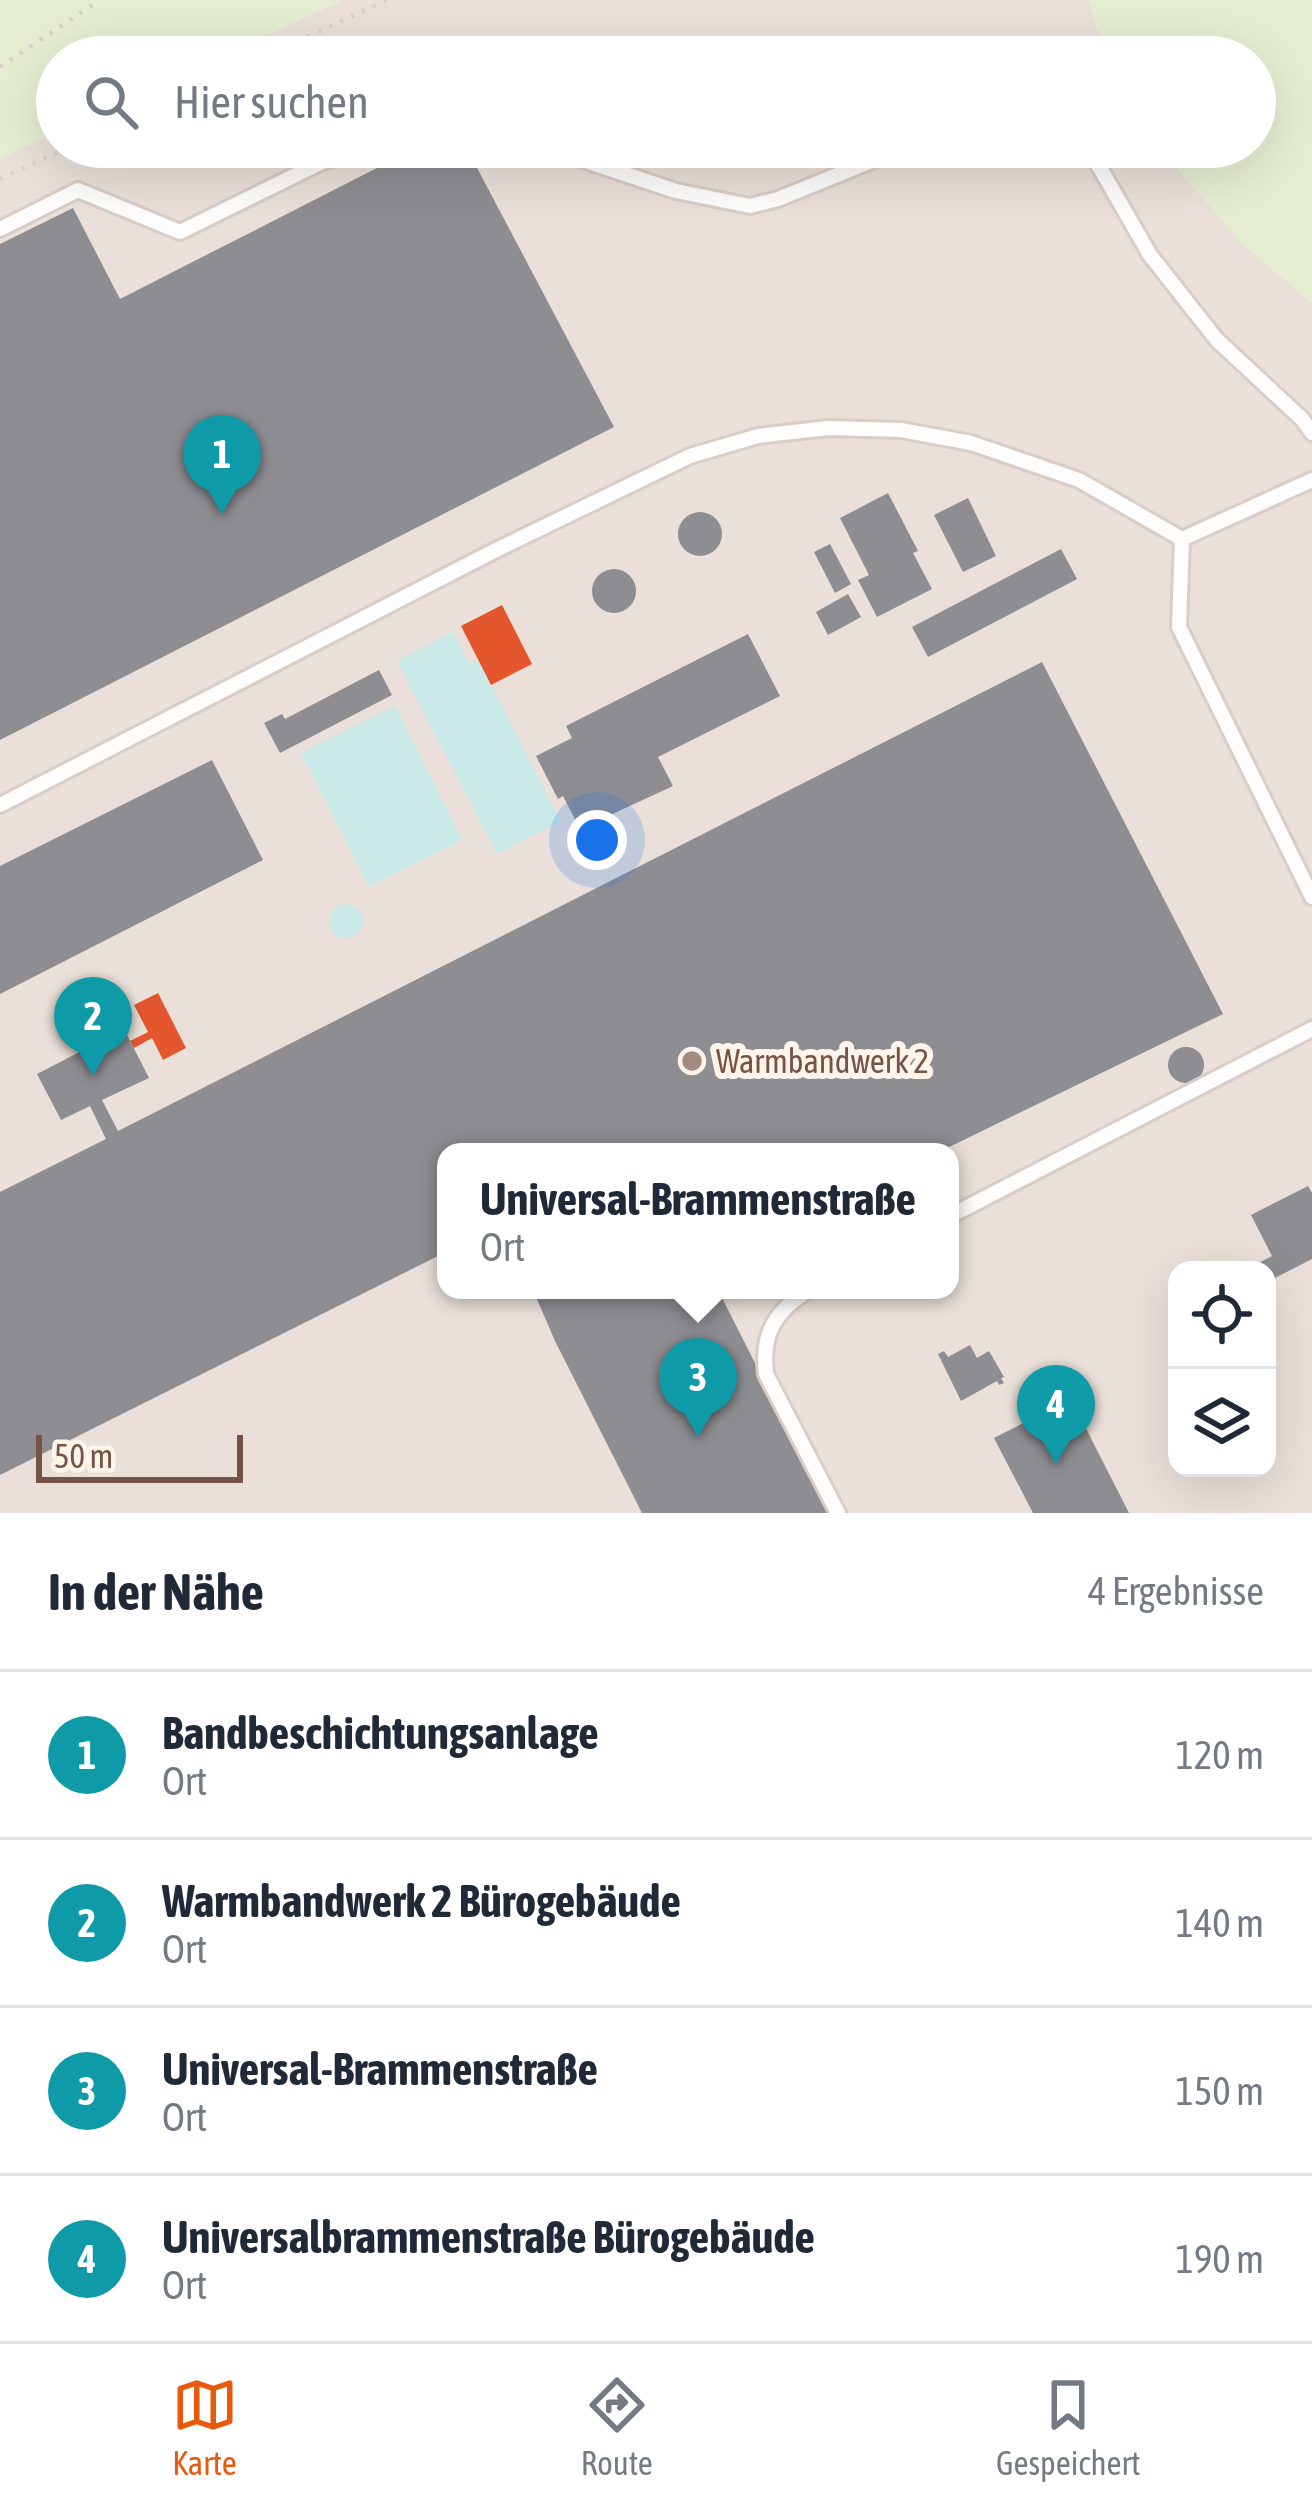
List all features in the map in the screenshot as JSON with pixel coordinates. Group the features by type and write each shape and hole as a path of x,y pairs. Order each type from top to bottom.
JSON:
{"lane":[{"path":"0,229 78,190 180,232 310,168"},
{"path":"607,168 676,191 750,206 854,168"},
{"path":"1100,168 1150,255 1217,340 1312,433"},
{"path":"0,805 541,528 690,456 758,436 828,428 901,430 970,443 1079,480 1182,538"},
{"path":"1182,538 1312,480"},
{"path":"1182,538 1178,626 1312,897"},
{"path":"959,1211 1312,1029"},
{"path":"797,1299 781,1311 769,1334 764,1352 766,1374 838,1513"}],"path":[{"path":"47,36 100,0"},
{"path":"309,36 387,0"},
{"path":"0,68 36,44"},
{"path":"0,179 36,162"}],"shaded area":[{"path":"342,0 1088,0 1100,36 264,36"},
{"path":"36,142 36,168 1177,168 1242,243 1312,303 1312,1513 0,1513 0,158"}],"green space":[{"path":"0,0 341,0 264,36 36,36 36,142 0,158"},
{"path":"1088,0 1312,0 1312,303 1242,243 1177,168 1276,168 1276,36 1101,36"}],"water":[{"path":"453,632 469,663 478,660 561,821 497,854 397,661"},
{"path":"395,706 463,840 369,887 301,753"},
{"path":"346,904 358,909 363,921 358,933 346,938 334,933 329,921 334,909"}],"building: Handel":[{"path":"502,605 532,664 491,685 461,626"},
{"path":"158,993 186,1048 163,1060 152,1038 134,1048 130,1041 148,1032 134,1005"}],"building: Industrie":[{"path":"377,168 477,168 614,427 0,740 0,244 73,208 120,299"},
{"path":"888,493 932,589 877,617 858,580 869,575 840,518"},
{"path":"968,498 996,556 963,572 934,515"},
{"path":"700,512 715,519 722,534 715,549 700,556 685,549 678,534 685,519"},
{"path":"830,544 851,584 835,593 814,552"},
{"path":"1061,549 1077,579 928,657 912,627"},
{"path":"614,569 629,576 636,591 629,606 614,613 599,606 592,591 599,576"},
{"path":"848,594 861,617 828,635 816,612"},
{"path":"748,634 780,696 658,757 673,786 580,829 536,756 572,738 566,726"},
{"name":"Warmbandwerk 2","path":"1042,662 1223,1014 958,1143 437,1143 437,1256 0,1475 0,1192 106,1139 90,1106 61,1120 37,1074 124,1029 149,1078 102,1100 118,1131"},
{"path":"379,670 392,695 280,753 264,723 282,714 285,719"},
{"path":"212,760 263,860 0,994 0,866"},
{"path":"1186,1047 1199,1052 1204,1065 1199,1078 1186,1083 1173,1078 1168,1065 1173,1052"},
{"path":"1308,1186 1312,1193 1312,1259 1276,1277 1276,1261 1262,1261 1272,1256 1251,1215"},
{"path":"537,1299 723,1299 831,1513 642,1513"},
{"path":"970,1345 977,1358 989,1351 1004,1383 997,1381 961,1401 938,1354 944,1351 948,1357"},
{"path":"1071,1399 1129,1513 1033,1513 994,1438"}],"place":[{"name":"Bandbeschichtungsanlage","path":"222,514"},
{"name":"Warmbandwerk 2","path":"692,1061"},
{"name":"Warmbandwerk 2 Bürogebäude","path":"93,1076"},
{"name":"Universal-Brammenstraße","path":"698,1437"},
{"name":"Universalbrammenstraße Bürogebäude","path":"1056,1464"}]}
